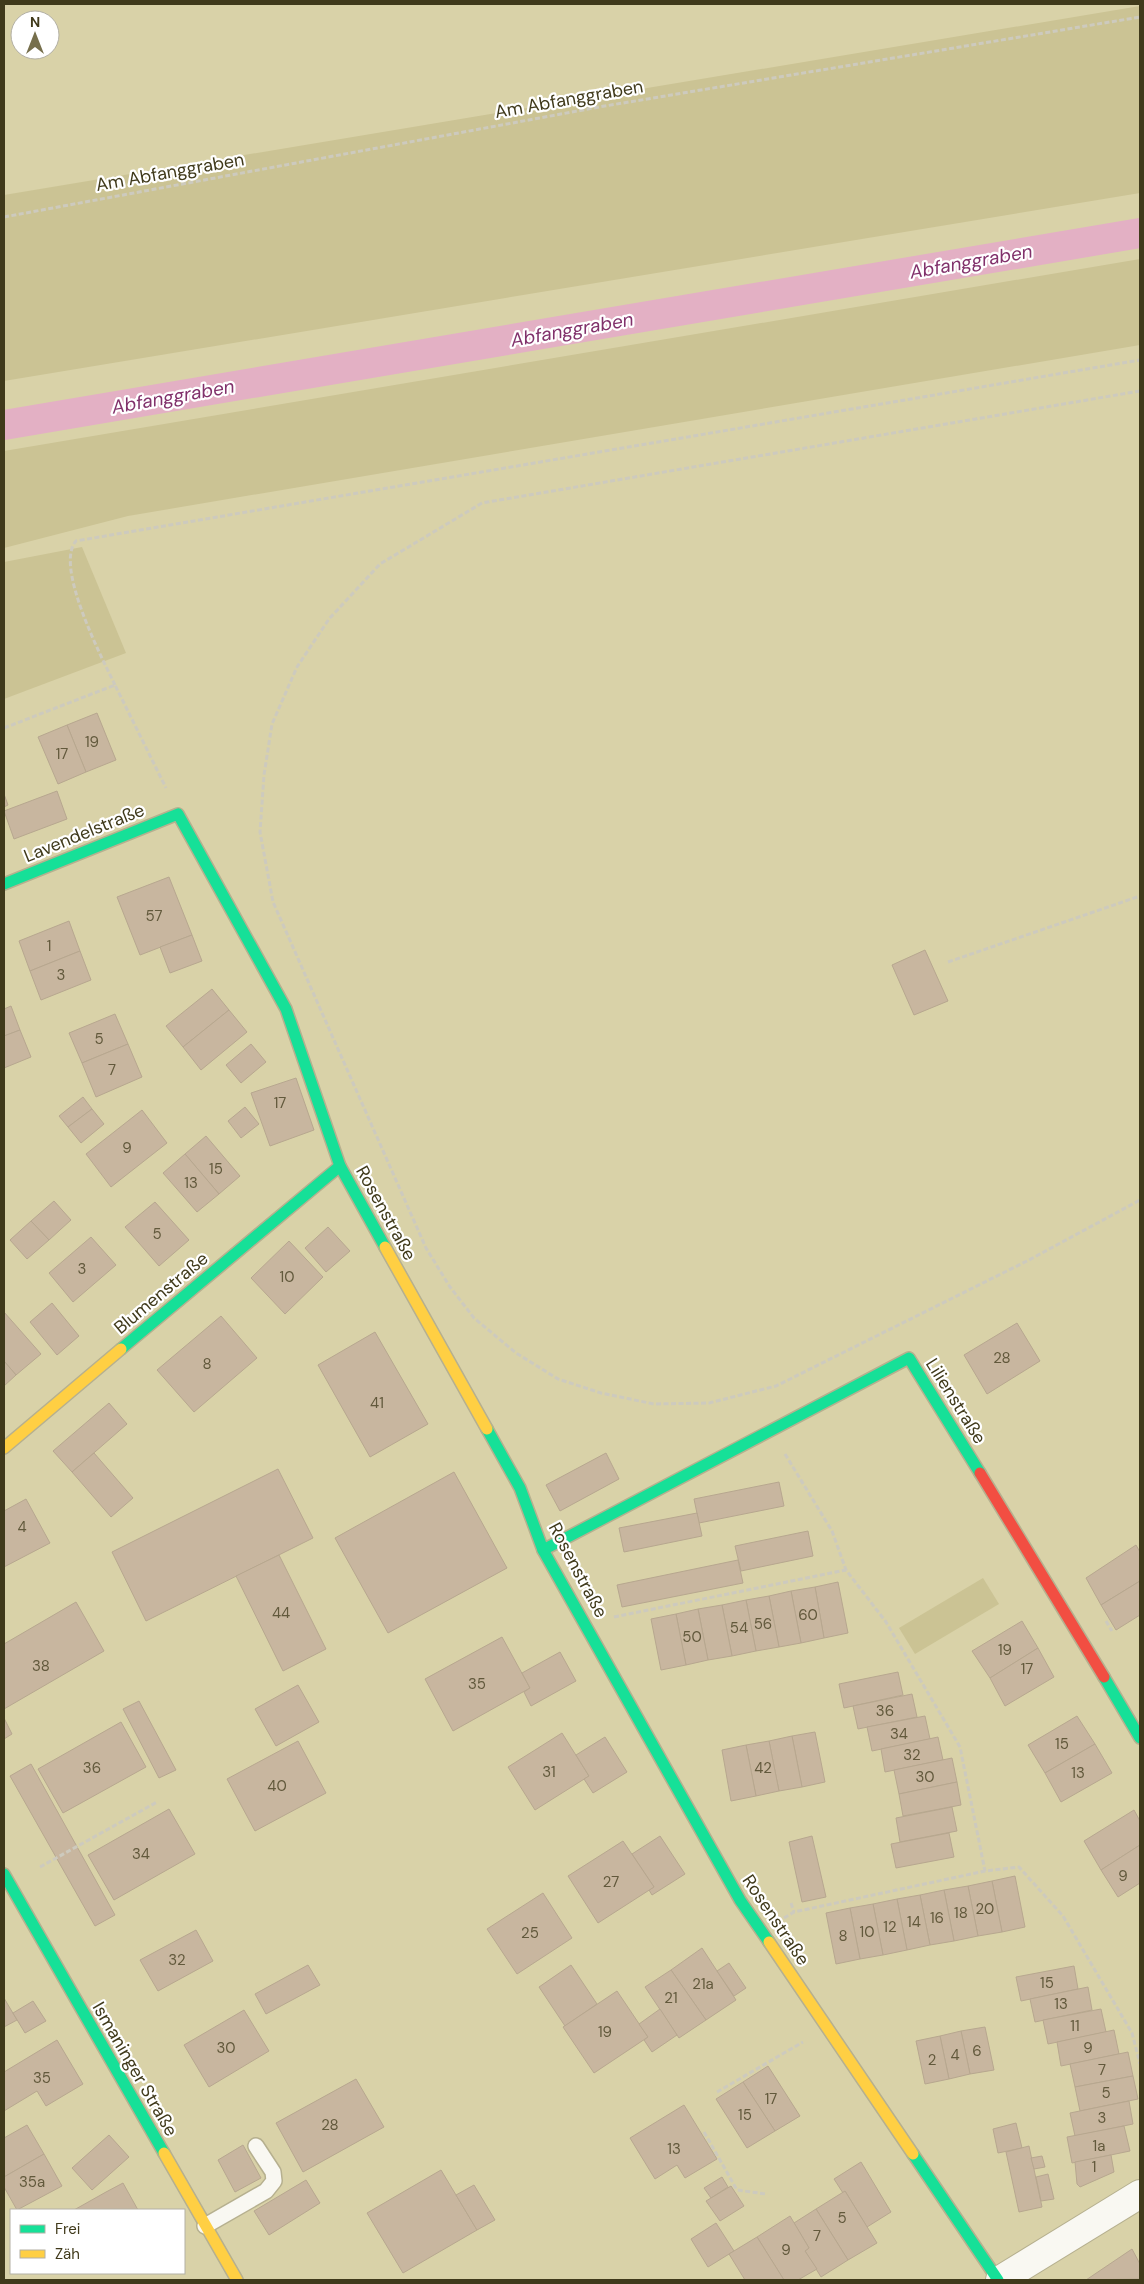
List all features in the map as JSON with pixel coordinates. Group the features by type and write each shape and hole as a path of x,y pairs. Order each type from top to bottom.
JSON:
{"street":[{"name":"Lavendelstraße","path":"4,884 178,814"},
{"name":"Rosenstraße","path":"178,814 286,1009 340,1166 520,1488 543,1550 736,1894 999,2280"},
{"name":"Blumenstraße","path":"4,1448 340,1166"},
{"name":"Lilienstraße","path":"543,1550 909,1358 1140,1738"},
{"name":"Ismaninger Straße","path":"4,1874 237,2280"},
{"path":"999,2280 1140,2194"}],"lane":[{"path":"205,2226 266,2191 274,2181 273,2172 256,2146"}],"path":[{"name":"Am Abfanggraben","path":"4,217 599,107 1140,17"},
{"path":"178,814 86,624 70,567 73,545 76,541 1140,360"},
{"path":"1140,391 482,503 380,564 329,620 297,667 272,724 264,774 260,832 274,902 426,1248 450,1287 474,1318 516,1353 558,1379 601,1393 654,1404 709,1402 776,1386 1029,1260 1140,1200"},
{"path":"4,728 114,685"},
{"path":"948,962 1140,896"},
{"path":"770,1430 832,1530 846,1570 886,1622 960,1747 985,1871"},
{"path":"589,1630 610,1618 846,1570"},
{"path":"40,1867 157,1802"},
{"path":"761,1930 794,1912 985,1871 1019,1867 1063,1916 1132,2033 1140,2064"},
{"path":"791,1903 794,1912"},
{"path":"717,2092 827,2028"},
{"path":"704,2132 737,2190 766,2194"}],"shaded area":[{"path":"1140,6 1140,193 4,381 4,195"},
{"path":"1140,259 1140,345 128,516 4,548 4,451"},
{"path":"82,547 126,653 4,699 4,562"},
{"path":"983,1578 999,1604 915,1654 899,1628"}],"building":[{"path":"97,713 116,760 86,772 67,725"},
{"path":"67,725 86,772 58,784 38,737"},
{"path":"57,791 67,819 14,839 4,811"},
{"path":"4,794 8,805 4,807"},
{"path":"169,877 192,935 140,955 117,897"},
{"path":"69,921 80,951 30,971 19,941"},
{"path":"192,935 202,961 170,973 160,947"},
{"path":"925,950 948,1001 914,1015 892,965"},
{"path":"80,951 91,980 41,1000 30,971"},
{"path":"212,989 229,1010 183,1047 166,1026"},
{"path":"11,1006 20,1030 4,1036 4,1009"},
{"path":"229,1010 247,1032 201,1070 183,1047"},
{"path":"115,1014 128,1044 82,1063 69,1033"},
{"path":"20,1030 31,1057 4,1068 4,1036"},
{"path":"128,1044 142,1077 96,1097 82,1063"},
{"path":"251,1044 266,1062 241,1083 226,1065"},
{"path":"296,1078 314,1130 270,1146 251,1093"},
{"path":"83,1097 92,1109 68,1127 59,1116"},
{"path":"245,1107 259,1124 241,1138 228,1121"},
{"path":"92,1109 104,1124 81,1143 68,1127"},
{"path":"142,1110 167,1143 111,1187 86,1154"},
{"path":"206,1136 240,1176 219,1194 185,1154"},
{"path":"185,1154 219,1194 197,1212 163,1173"},
{"path":"54,1201 71,1220 49,1240 31,1221"},
{"path":"155,1202 189,1240 159,1266 125,1227"},
{"path":"31,1221 49,1240 27,1259 10,1240"},
{"path":"328,1227 350,1251 326,1272 305,1248"},
{"path":"91,1237 116,1265 73,1302 49,1273"},
{"path":"289,1241 323,1277 285,1314 251,1278"},
{"path":"52,1303 79,1336 57,1355 30,1322"},
{"path":"4,1312 41,1354 16,1375 4,1361"},
{"path":"221,1316 257,1358 194,1412 157,1370"},
{"path":"1017,1323 1040,1361 987,1394 964,1355"},
{"path":"375,1332 428,1424 370,1457 318,1365"},
{"path":"4,1361 16,1375 4,1386"},
{"path":"109,1403 127,1424 72,1472 53,1451"},
{"path":"94,1453 133,1498 111,1517 72,1472"},
{"path":"606,1453 619,1479 560,1511 546,1485"},
{"path":"278,1469 313,1538 146,1621 112,1552"},
{"path":"454,1472 507,1568 388,1633 335,1538"},
{"path":"779,1482 784,1506 699,1523 694,1499"},
{"path":"26,1499 50,1543 4,1567 4,1511"},
{"path":"697,1513 702,1536 624,1552 619,1528"},
{"path":"808,1531 813,1556 741,1571 735,1546"},
{"path":"1136,1545 1140,1552 1140,1581 1101,1605 1086,1578"},
{"path":"279,1555 326,1649 283,1671 236,1576"},
{"path":"738,1560 743,1583 622,1607 617,1585"},
{"path":"1140,1581 1140,1615 1116,1630 1101,1605"},
{"path":"838,1582 848,1633 824,1638 815,1587"},
{"path":"815,1587 824,1638 801,1643 791,1591"},
{"path":"791,1591 801,1643 779,1647 769,1596"},
{"path":"769,1596 779,1647 756,1651 746,1600"},
{"path":"746,1600 756,1651 732,1656 722,1605"},
{"path":"76,1602 104,1651 4,1709 4,1644"},
{"path":"722,1605 732,1656 708,1660 698,1609"},
{"path":"698,1609 708,1660 686,1665 676,1614"},
{"path":"676,1614 686,1665 661,1670 651,1619"},
{"path":"1022,1621 1038,1648 990,1678 972,1651"},
{"path":"502,1637 530,1688 453,1731 425,1679"},
{"path":"1038,1648 1054,1677 1005,1706 990,1678"},
{"path":"560,1652 576,1681 531,1706 524,1692 530,1688 522,1673"},
{"path":"898,1672 903,1695 844,1708 839,1684"},
{"path":"298,1685 319,1722 276,1746 255,1709"},
{"path":"912,1694 917,1717 858,1729 853,1706"},
{"path":"139,1701 176,1770 159,1778 123,1709"},
{"path":"925,1716 930,1739 872,1751 867,1727"},
{"path":"1077,1716 1095,1744 1045,1773 1028,1745"},
{"path":"4,1718 12,1734 4,1739"},
{"path":"121,1722 146,1767 63,1813 38,1769"},
{"path":"815,1732 825,1782 802,1787 792,1736"},
{"path":"562,1733 589,1776 535,1810 508,1767"},
{"path":"792,1736 802,1787 779,1791 769,1741"},
{"path":"605,1737 627,1772 593,1793 584,1779 589,1776 576,1755"},
{"path":"938,1737 943,1760 885,1772 881,1749"},
{"path":"298,1741 326,1793 255,1831 227,1779"},
{"path":"769,1741 779,1791 756,1796 746,1745"},
{"path":"1095,1744 1112,1773 1061,1802 1045,1773"},
{"path":"746,1745 756,1796 731,1801 722,1750"},
{"path":"952,1758 957,1782 899,1794 894,1770"},
{"path":"31,1764 115,1915 95,1926 10,1776"},
{"path":"957,1782 961,1805 903,1816 899,1794"},
{"path":"952,1807 957,1831 900,1842 896,1818"},
{"path":"169,1809 195,1854 114,1900 88,1855"},
{"path":"1134,1810 1140,1821 1140,1845 1101,1870 1084,1841"},
{"path":"949,1833 954,1857 896,1868 891,1844"},
{"path":"660,1836 685,1874 652,1895 649,1890 654,1887 632,1854"},
{"path":"812,1836 826,1897 802,1902 789,1842"},
{"path":"623,1841 654,1887 598,1923 568,1876"},
{"path":"1140,1845 1140,1883 1118,1897 1101,1870"},
{"path":"1015,1876 1025,1927 1002,1932 992,1881"},
{"path":"992,1881 1002,1932 978,1936 968,1886"},
{"path":"968,1886 978,1936 954,1941 944,1890"},
{"path":"944,1890 954,1941 930,1945 920,1895"},
{"path":"543,1893 572,1938 517,1974 487,1929"},
{"path":"920,1895 930,1945 907,1950 897,1899"},
{"path":"897,1899 907,1950 883,1955 873,1904"},
{"path":"873,1904 883,1955 860,1959 850,1908"},
{"path":"850,1908 860,1959 836,1964 826,1913"},
{"path":"196,1930 213,1961 158,1991 140,1960"},
{"path":"702,1948 736,2000 706,2020 671,1970"},
{"path":"729,1963 746,1988 734,1996 717,1971"},
{"path":"308,1965 320,1985 266,2014 255,1994"},
{"path":"571,1965 597,2004 565,2026 539,1987"},
{"path":"1074,1966 1078,1989 1021,2001 1016,1977"},
{"path":"671,1970 706,2020 679,2038 645,1987"},
{"path":"1088,1987 1092,2010 1035,2022 1030,1999"},
{"path":"617,1991 648,2037 594,2073 563,2027"},
{"path":"4,1998 17,2020 4,2027"},
{"path":"33,2001 46,2021 25,2033 13,2013"},
{"path":"660,2009 677,2035 652,2052 644,2040 648,2037 639,2024"},
{"path":"1101,2009 1106,2032 1048,2044 1043,2020"},
{"path":"244,2010 269,2051 209,2087 184,2045"},
{"path":"985,2027 994,2070 970,2074 961,2031"},
{"path":"1114,2030 1119,2054 1061,2066 1057,2042"},
{"path":"961,2031 970,2074 949,2079 940,2036"},
{"path":"940,2036 949,2079 925,2084 916,2041"},
{"path":"57,2040 83,2084 46,2106 37,2091 4,2111 4,2072"},
{"path":"1128,2052 1133,2076 1075,2087 1070,2064"},
{"path":"768,2066 800,2116 775,2131 743,2082"},
{"path":"1133,2076 1138,2099 1080,2111 1075,2087"},
{"path":"356,2079 384,2127 303,2172 276,2123"},
{"path":"743,2082 775,2131 747,2148 716,2099"},
{"path":"1129,2101 1133,2124 1075,2136 1070,2113"},
{"path":"684,2105 717,2159 685,2178 677,2165 655,2179 630,2138"},
{"path":"1016,2123 1022,2148 998,2153 993,2129"},
{"path":"27,2125 44,2154 4,2177 4,2138"},
{"path":"1124,2126 1130,2151 1072,2163 1067,2137"},
{"path":"109,2135 129,2157 92,2190 72,2168"},
{"path":"243,2145 261,2178 235,2192 218,2160"},
{"path":"1029,2146 1042,2207 1019,2212 1006,2152"},
{"path":"44,2154 62,2186 16,2209 4,2187 4,2177"},
{"path":"1111,2155 1114,2172 1080,2187 1077,2184 1075,2162"},
{"path":"1042,2156 1045,2167 1034,2169 1031,2158"},
{"path":"861,2162 891,2212 867,2227 845,2191 843,2193 834,2179"},
{"path":"441,2170 477,2230 403,2273 367,2213"},
{"path":"1048,2174 1054,2199 1041,2201 1036,2177"},
{"path":"722,2177 728,2187 711,2198 704,2188"},
{"path":"306,2180 320,2203 269,2235 254,2211"},
{"path":"123,2183 137,2209 76,2209"},
{"path":"474,2185 495,2220 477,2230 456,2195"},
{"path":"731,2186 744,2206 720,2221 706,2201"},
{"path":"845,2191 877,2243 848,2260 816,2209"},
{"path":"816,2209 848,2260 821,2277 805,2251 809,2248 794,2223"},
{"path":"790,2216 809,2248 805,2251 817,2269 798,2280 784,2280 757,2237"},
{"path":"716,2223 734,2251 708,2267 691,2239"},
{"path":"757,2237 784,2280 745,2280 729,2254"},
{"path":"1132,2249 1140,2264 1140,2279 1086,2280"}],"waterway":[{"name":"Abfanggraben","path":"4,425 1140,233"}],"traffic: fast":[{"path":"4,884 178,814 286,1009 340,1166 385,1247"},
{"path":"121,1349 340,1166"},
{"path":"543,1550 909,1358 980,1473"},
{"path":"487,1429 520,1488 543,1550 740,1900 769,1942"},
{"path":"1104,1677 1140,1738"},
{"path":"4,1874 164,2153"},
{"path":"913,2154 998,2280"}],"traffic: slow":[{"path":"385,1247 487,1429"},
{"path":"4,1448 121,1349"},
{"path":"769,1942 913,2154"},
{"path":"164,2153 237,2280"}],"traffic: jam":[{"path":"980,1473 1104,1677"}]}
